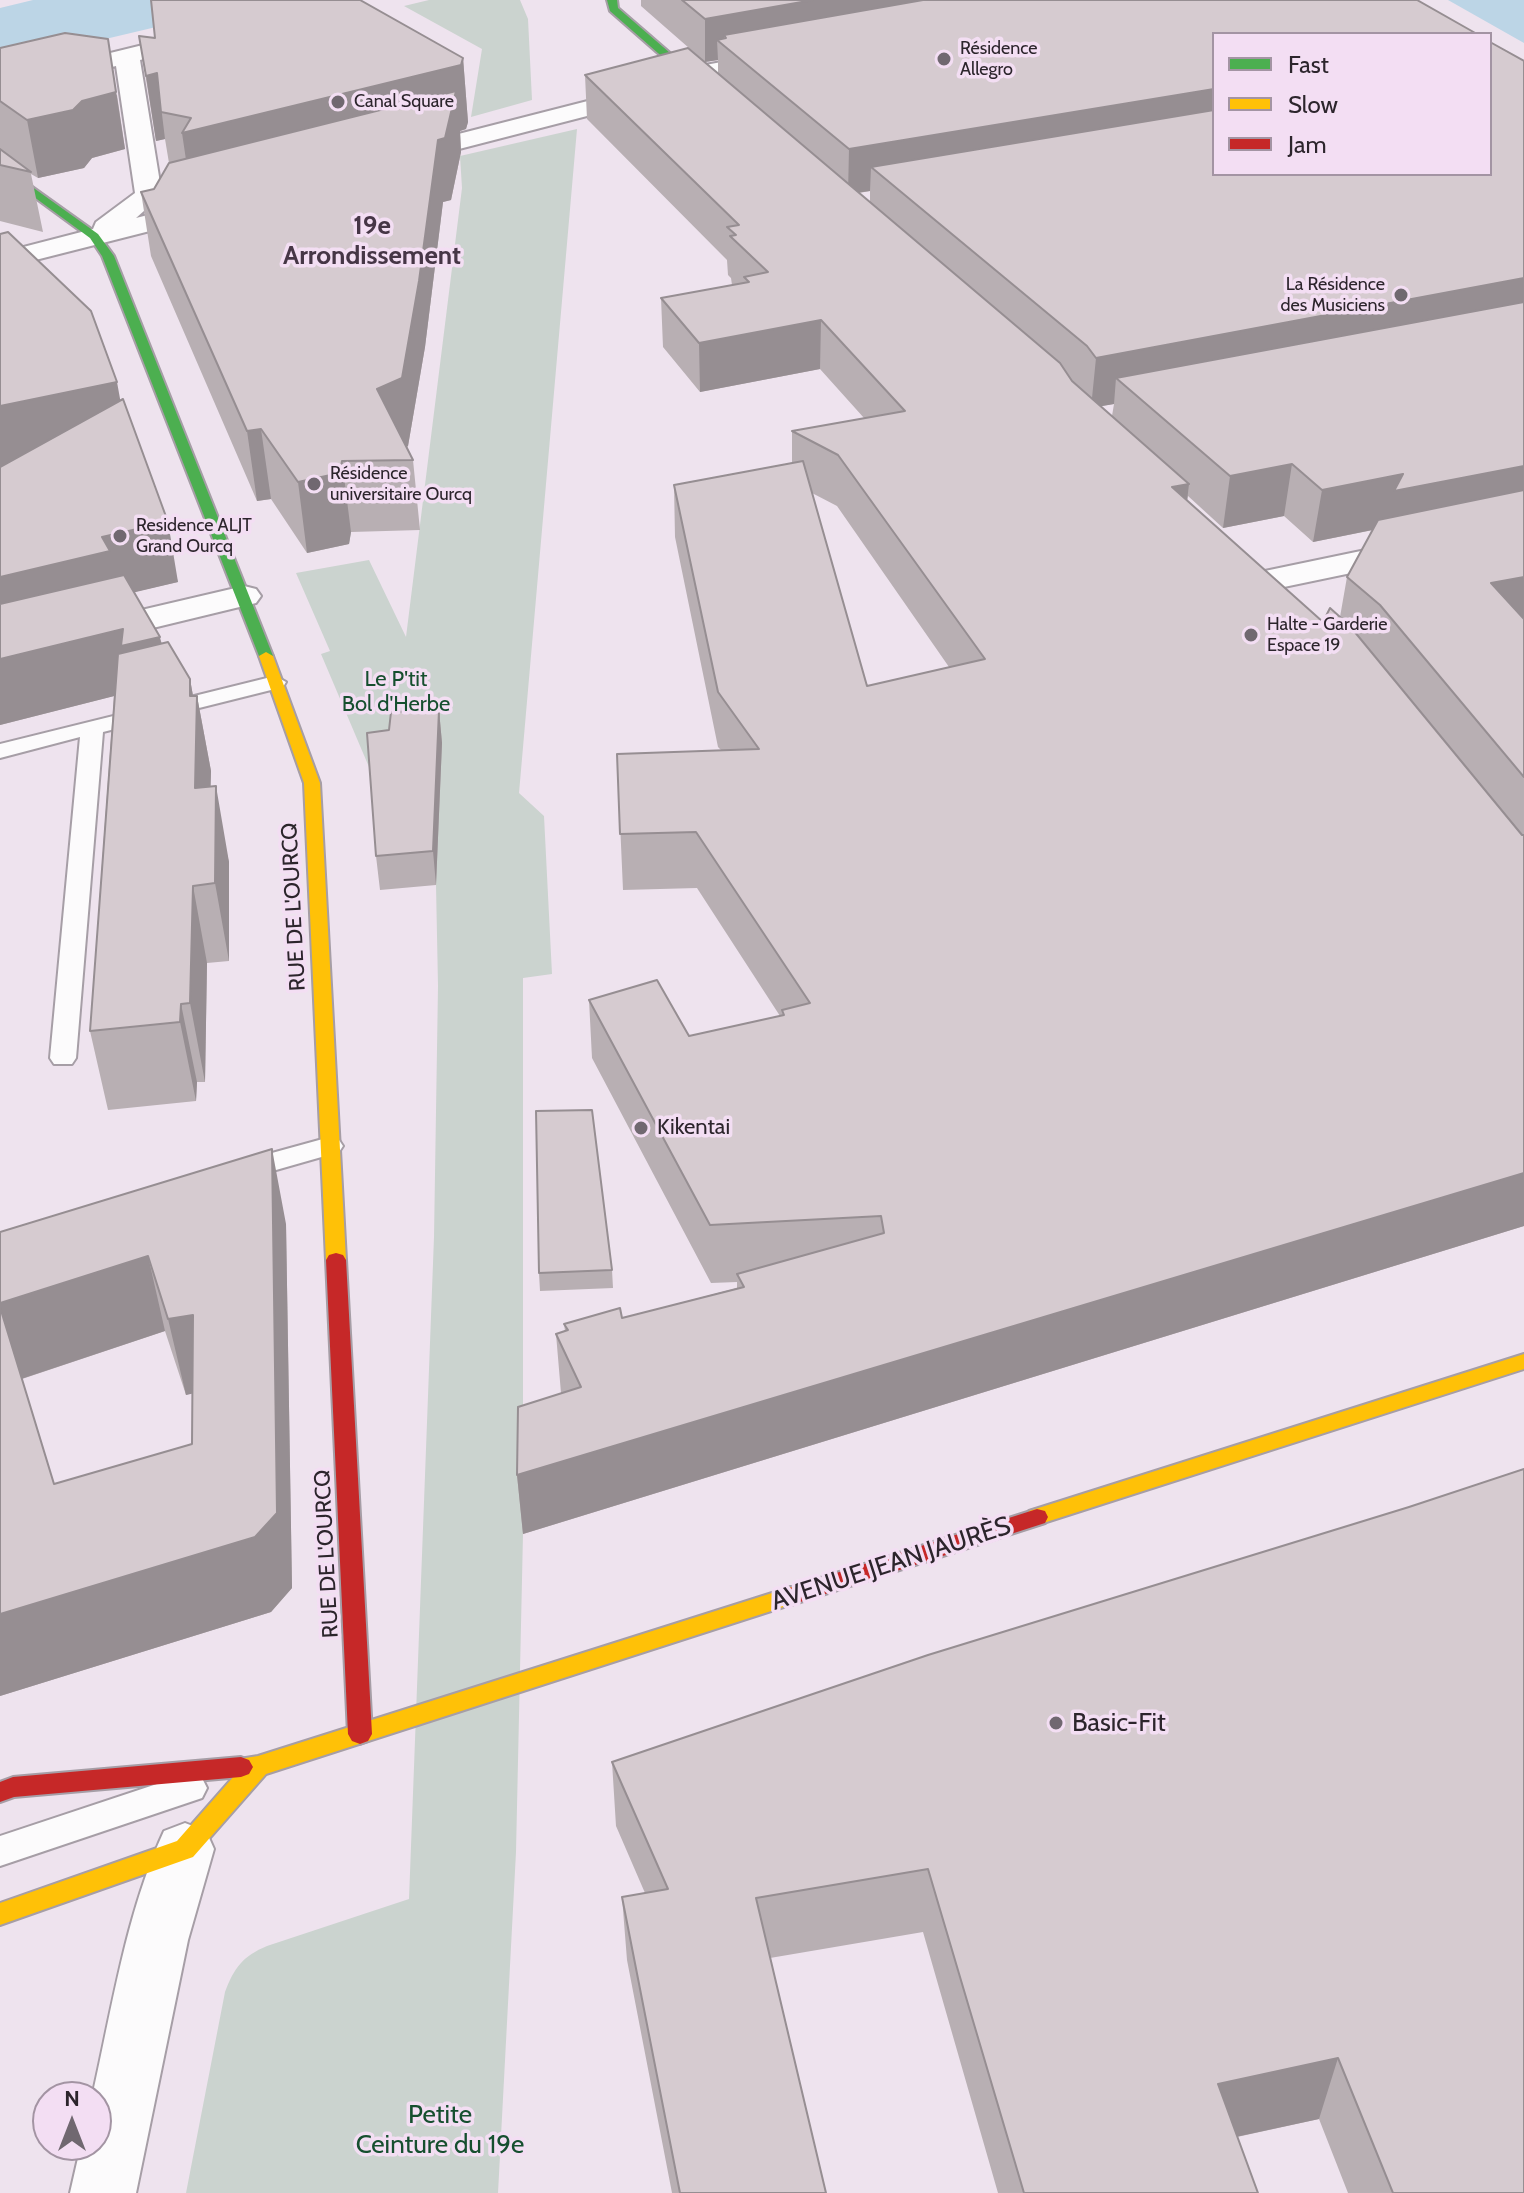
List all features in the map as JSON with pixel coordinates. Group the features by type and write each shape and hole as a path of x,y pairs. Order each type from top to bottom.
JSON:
{"street":[{"path":"612,0 613,9 724,105"},
{"path":"0,87 219,34"},
{"path":"370,164 671,87 709,71 802,54"},
{"path":"127,56 149,195"},
{"name":"RUE DE L'OURCQ","path":"0,167 94,236 108,256 244,596 312,783 360,1734"},
{"path":"0,236 94,236 149,195 226,202 0,261"},
{"path":"1264,585 1524,527"},
{"path":"0,654 244,596"},
{"name":"AVENUE JEAN JAURÈS","path":"0,1792 13,1787 258,1766 1524,1361"},
{"path":"103,2193 158,1940 185,1849 258,1766"},
{"path":"0,1914 185,1849"}],"lane":[{"path":"0,751 275,682"},
{"path":"63,1058 92,729"},
{"path":"218,1178 330,1146"},
{"name":"AVENUE JEAN JAURÈS","path":"0,1851 258,1766"}],"green space":[{"path":"429,0 520,0 528,19 532,100 471,117 482,49 404,6"},
{"name":"Petite Ceinture du 19e","path":"577,129 519,793 544,816 552,974 523,978 523,1534 516,1852 498,2193 186,2193 225,1992 236,1970 252,1954 267,1946 409,1899 434,1237 438,986 436,885 393,763 369,767 321,654 330,651 296,573 369,560 406,637 462,188 460,156"}],"water":[{"path":"33,0 270,0 0,64 0,8"},
{"path":"1448,0 1524,0 1524,43"}],"building":[{"path":"151,0 360,0 463,58 461,65 182,133 191,118 161,112 157,73 146,76 139,36 155,38"},
{"path":"682,0 813,0 705,19"},
{"path":"923,0 1417,0 1473,32 1212,32 1212,89 849,149 717,40 726,38 724,35"},
{"path":"65,33 108,39 116,92 82,101 73,110 27,120 0,101 0,48"},
{"path":"1492,43 1524,61 1524,278 1096,358 1087,346 871,167 1212,110 1212,176 1492,176"},
{"path":"688,48 1060,363 1072,381 1189,484 1172,487 1323,622 1330,608 1349,625 1524,835 1524,1173 517,1475 518,1407 581,1387 556,1334 568,1330 564,1324 620,1308 622,1318 744,1287 737,1274 884,1233 881,1216 710,1225 589,1000 657,980 689,1036 784,1015 782,1010 810,1003 696,832 620,834 617,754 759,749 718,692 674,485 803,461 867,686 985,659 838,455 792,431 905,411 821,320 699,343 661,298 749,282 744,277 768,272 730,236 736,235 727,227 739,225 585,75"},
{"path":"456,91 445,138 438,140 402,378 377,389 413,460 342,461 340,473 298,482 261,429 247,431 141,192 154,189 169,163"},
{"path":"0,149 31,172 0,165"},
{"path":"8,232 91,311 117,382 0,406 0,234"},
{"path":"1524,302 1524,466 1394,491 1403,474 1322,490 1292,464 1230,476 1116,378"},
{"path":"123,399 168,522 102,537 110,551 0,577 0,467"},
{"path":"1524,490 1524,577 1491,583 1524,619 1524,777 1380,605 1347,577 1378,520"},
{"path":"124,575 160,637 121,646 123,629 0,659 0,604"},
{"path":"168,642 190,679 190,696 197,696 195,788 216,786 215,883 193,886 190,1003 181,1004 180,1022 90,1031 118,654"},
{"path":"439,710 433,851 376,856 367,733 389,730 391,712"},
{"path":"592,1110 612,1270 539,1273 536,1111"},
{"path":"272,1149 277,1513 255,1537 0,1614 0,1307 54,1484 192,1444 193,1315 168,1319 148,1256 0,1303 0,1232"},
{"path":"1524,1469 1524,2193 1393,2193 1338,2058 1218,2084 1258,2193 1024,2193 928,1869 756,1898 826,2193 680,2193 622,1897 668,1889 612,1762 928,1655"}],"traffic: fast":[{"path":"612,0 613,9 711,94"},
{"path":"0,167 94,236 108,256 266,656"}],"traffic: slow":[{"path":"266,656 312,783 336,1260"},
{"path":"1037,1517 1524,1361"},
{"path":"241,1767 258,1766 791,1596"},
{"path":"0,1914 185,1849 258,1766"}],"traffic: jam":[{"path":"336,1260 360,1734"},
{"path":"791,1596 1037,1517"},
{"path":"0,1792 13,1787 241,1767"}],"place":[{"name":"Résidence Allegro","path":"944,59"},
{"name":"Canal Square","path":"338,102"},
{"name":"La Résidence des Musiciens","path":"1401,295"},
{"name":"Résidence universitaire Ourcq","path":"314,484"},
{"name":"Residence ALJT Grand Ourcq","path":"120,536"},
{"name":"Halte - Garderie Espace 19","path":"1251,635"},
{"name":"Kikentai","path":"641,1128"},
{"name":"Basic-Fit","path":"1056,1723"}],"district":[{"name":"19e Arrondissement","path":"372,241"}],"park label":[{"name":"Le P'tit Bol d'Herbe","path":"396,692"}]}
